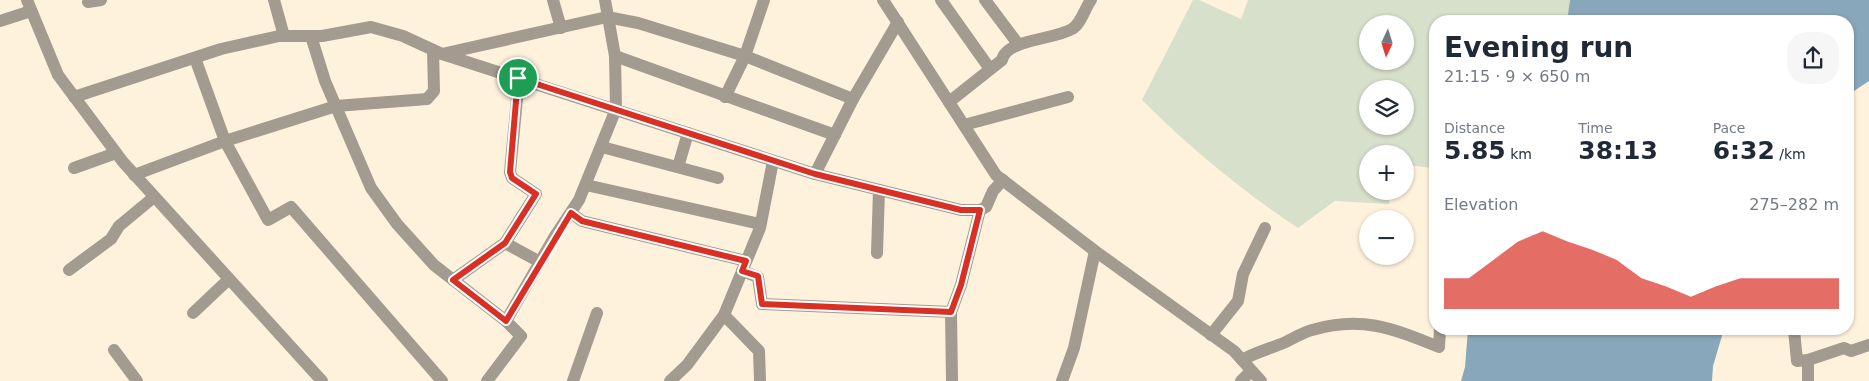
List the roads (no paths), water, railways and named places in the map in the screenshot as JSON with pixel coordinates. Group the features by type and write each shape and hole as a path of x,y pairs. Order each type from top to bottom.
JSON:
{"street":[{"path":"88,2 101,0"},
{"path":"274,0 284,36"},
{"path":"553,0 561,28"},
{"path":"506,321 586,185 616,109 615,56 605,0"},
{"path":"725,97 744,56 764,0"},
{"path":"883,0 996,175 1095,252 1211,335 1242,360 1260,381"},
{"path":"941,0 990,69"},
{"path":"985,0 1018,44"},
{"path":"949,102 1002,60 1003,54 1011,47 1018,44 1025,45 1072,29 1092,0"},
{"path":"0,21 29,6 58,75 116,153 322,381"},
{"path":"438,52 607,17 638,23 744,56 853,99"},
{"path":"815,174 853,99 898,22"},
{"path":"74,97 221,49 284,36 311,36 371,27 403,36 438,52 773,161 878,190 961,210 980,210 986,207 993,191 1003,180"},
{"path":"311,36 325,81 371,188 397,224 434,264 506,321 521,336 487,381"},
{"path":"134,175 225,141 336,106 427,99 434,91 438,52"},
{"path":"615,56 835,135"},
{"path":"195,58 225,141 268,220 291,207 442,381"},
{"path":"453,280 505,243 536,194 512,178 510,172 518,78"},
{"path":"964,125 1068,97"},
{"path":"678,167 688,133"},
{"path":"602,147 718,178"},
{"path":"74,168 116,153"},
{"path":"670,381 687,365 724,315 760,224 773,161"},
{"path":"586,185 760,224"},
{"path":"877,253 878,190"},
{"path":"69,270 110,239 119,226 154,197"},
{"path":"952,381 951,312 961,285 980,210"},
{"path":"571,213 582,221 744,266 758,276 762,304 951,312"},
{"path":"1211,335 1238,301 1243,274 1264,228"},
{"path":"505,243 540,262"},
{"path":"1062,381 1074,348 1095,252"},
{"path":"193,313 229,280"},
{"path":"573,381 598,313"},
{"path":"724,315 759,352 760,381"},
{"path":"1242,360 1262,349 1279,345 1311,330 1333,325 1358,324 1390,327 1439,347 1440,335"},
{"path":"1795,335 1798,361 1808,360 1844,348 1851,352 1869,345"},
{"path":"114,350 137,381"},
{"path":"1808,360 1808,381"},
{"path":"1241,381 1252,371"}],"water":[{"path":"1570,0 1869,0 1869,81 1854,91 1854,15 1568,15"},
{"path":"1468,335 1722,335 1713,366 1712,381 1461,381 1465,367"}]}
